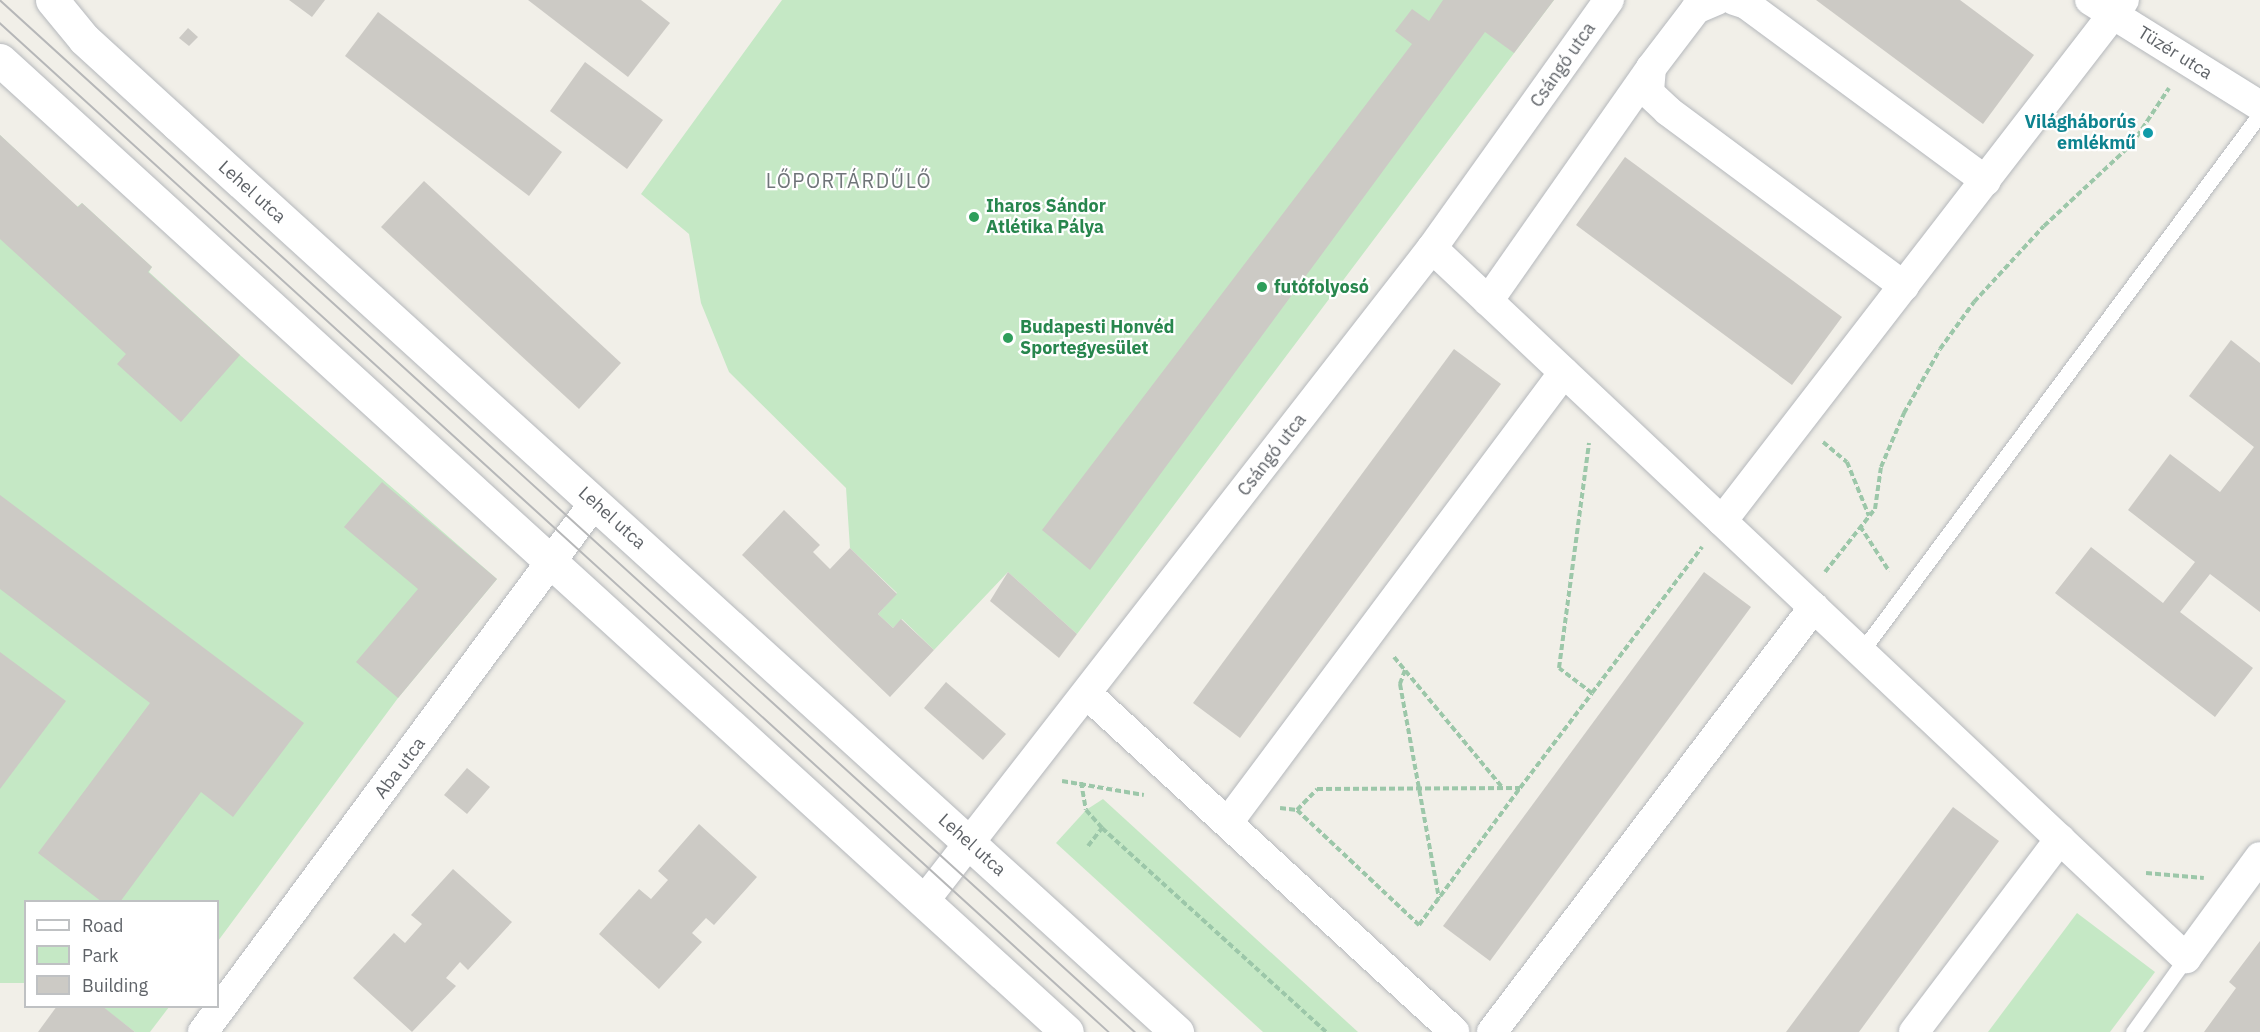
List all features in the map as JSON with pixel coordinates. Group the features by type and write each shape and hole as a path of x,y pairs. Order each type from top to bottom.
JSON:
{"main road":[{"name":"Lehel utca","path":"52,0 93,46 1177,1032"},
{"path":"0,60 1067,1032"}],"street":[{"name":"Csángó utca","path":"924,901 971,844 1432,248 1609,0"},
{"path":"1488,301 1651,68 1696,9 1717,0"},
{"path":"1734,0 1746,4 1986,181"},
{"path":"1722,521 1986,181 2110,5"},
{"name":"Tüzér utca","path":"2110,5 2186,60 2260,106"},
{"path":"1651,68 1648,93 1668,111 1904,286"},
{"path":"1432,248 2186,958 2251,869"},
{"path":"1236,812 1564,372"},
{"name":"Aba utca","path":"203,1032 595,502"},
{"path":"1492,1032 1809,603"},
{"path":"1087,694 1205,800 1236,812 1454,1032"},
{"path":"1914,1032 2060,839"}],"lane":[{"path":"1861,652 2260,114"},
{"path":"2133,1032 2186,958"}],"path":[{"path":"1809,603 1860,526 1875,509 1881,467 1904,413 1940,349 1974,302 2044,226 2132,144 2186,60"},
{"path":"1592,693 1559,668 1594,401"},
{"path":"1799,421 1847,462 1869,516"},
{"path":"1296,810 1419,926 1722,521"},
{"path":"1860,526 1904,595"},
{"path":"1372,630 1502,788"},
{"path":"1405,670 1400,684 1417,789 1439,898"},
{"path":"1062,781 1082,782 1154,797 1205,800"},
{"path":"1082,782 1086,810 1102,828 1326,1032"},
{"path":"1236,812 1296,810 1317,789 1520,788"},
{"path":"1088,846 1102,828"},
{"path":"2091,868 2251,869"}],"green space":[{"name":"Budapesti Honvéd Sportegyesület","path":"782,0 1554,0 1077,634 1008,572 934,650 902,619 893,628 878,614 897,593 850,548 846,488 729,372 701,303 689,234 641,194"},
{"path":"0,135 77,207 82,203 152,267 149,272 240,355 497,579 398,698 219,940 219,900 24,900 24,983 0,983"},
{"path":"1103,799 1358,1032 1263,1032 1056,843 1086,810"},
{"path":"2077,913 2155,972 2110,1032 1988,1032"},
{"path":"103,1008 168,1008 150,1032 135,1032"}],"building":[{"path":"289,0 325,0 312,17"},
{"path":"528,0 641,0 670,23 628,77"},
{"name":"futófolyosó","path":"1443,0 1554,0 1514,53 1485,32 1090,570 1042,530 1412,44 1395,31 1412,9 1429,21"},
{"path":"1816,0 1960,0 2034,55 1983,124"},
{"path":"378,12 562,152 529,196 345,56"},
{"path":"188,28 198,37 189,46 179,38"},
{"path":"585,62 663,120 627,169 550,111"},
{"path":"0,135 78,207 82,203 152,267 148,272 240,355 181,422 117,364 126,354 0,239"},
{"path":"1625,157 1842,317 1792,385 1576,225"},
{"path":"424,181 621,363 579,409 381,227"},
{"path":"2231,340 2260,363 2260,612 2210,574 2180,612 2253,668 2215,717 2055,593 2091,547 2163,603 2195,562 2128,510 2170,454 2220,492 2254,447 2189,396"},
{"path":"1454,349 1501,384 1240,738 1193,703"},
{"path":"382,482 497,579 398,698 356,662 418,589 344,527"},
{"path":"0,495 304,723 233,817 201,792 121,900 99,900 38,853 150,703 0,589"},
{"path":"784,510 820,545 813,552 830,569 850,548 897,594 878,614 893,628 901,619 934,650 890,697 742,555"},
{"path":"1008,572 1077,634 1059,658 990,601"},
{"path":"1704,572 1751,607 1490,961 1443,926"},
{"path":"0,652 66,701 0,789"},
{"path":"946,682 1006,734 983,760 924,708"},
{"path":"467,768 490,787 467,814 444,795"},
{"path":"1953,807 1999,841 1859,1032 1786,1032"},
{"path":"699,824 757,877 714,925 706,918 692,933 702,942 659,989 599,934 639,889 651,899 668,880 658,871"},
{"path":"453,869 512,922 468,970 460,962 446,978 456,986 412,1032 353,978 394,933 405,943 422,924 411,915"},
{"path":"2260,941 2260,1032 2204,1032 2236,988 2229,982"},
{"path":"56,1008 105,1008 135,1032 38,1032"}],"tram line":[{"path":"0,0 1135,1032"},
{"path":"0,23 1109,1032"}],"place":[{"name":"Világháborús emlékmű","path":"2148,133"},
{"name":"Iharos Sándor Atlétika Pálya","path":"974,217"},
{"name":"futófolyosó","path":"1262,287"},
{"name":"Budapesti Honvéd Sportegyesület","path":"1008,338"}],"district":[{"name":"LŐPORTÁRDŰLŐ","path":"849,180"}]}
